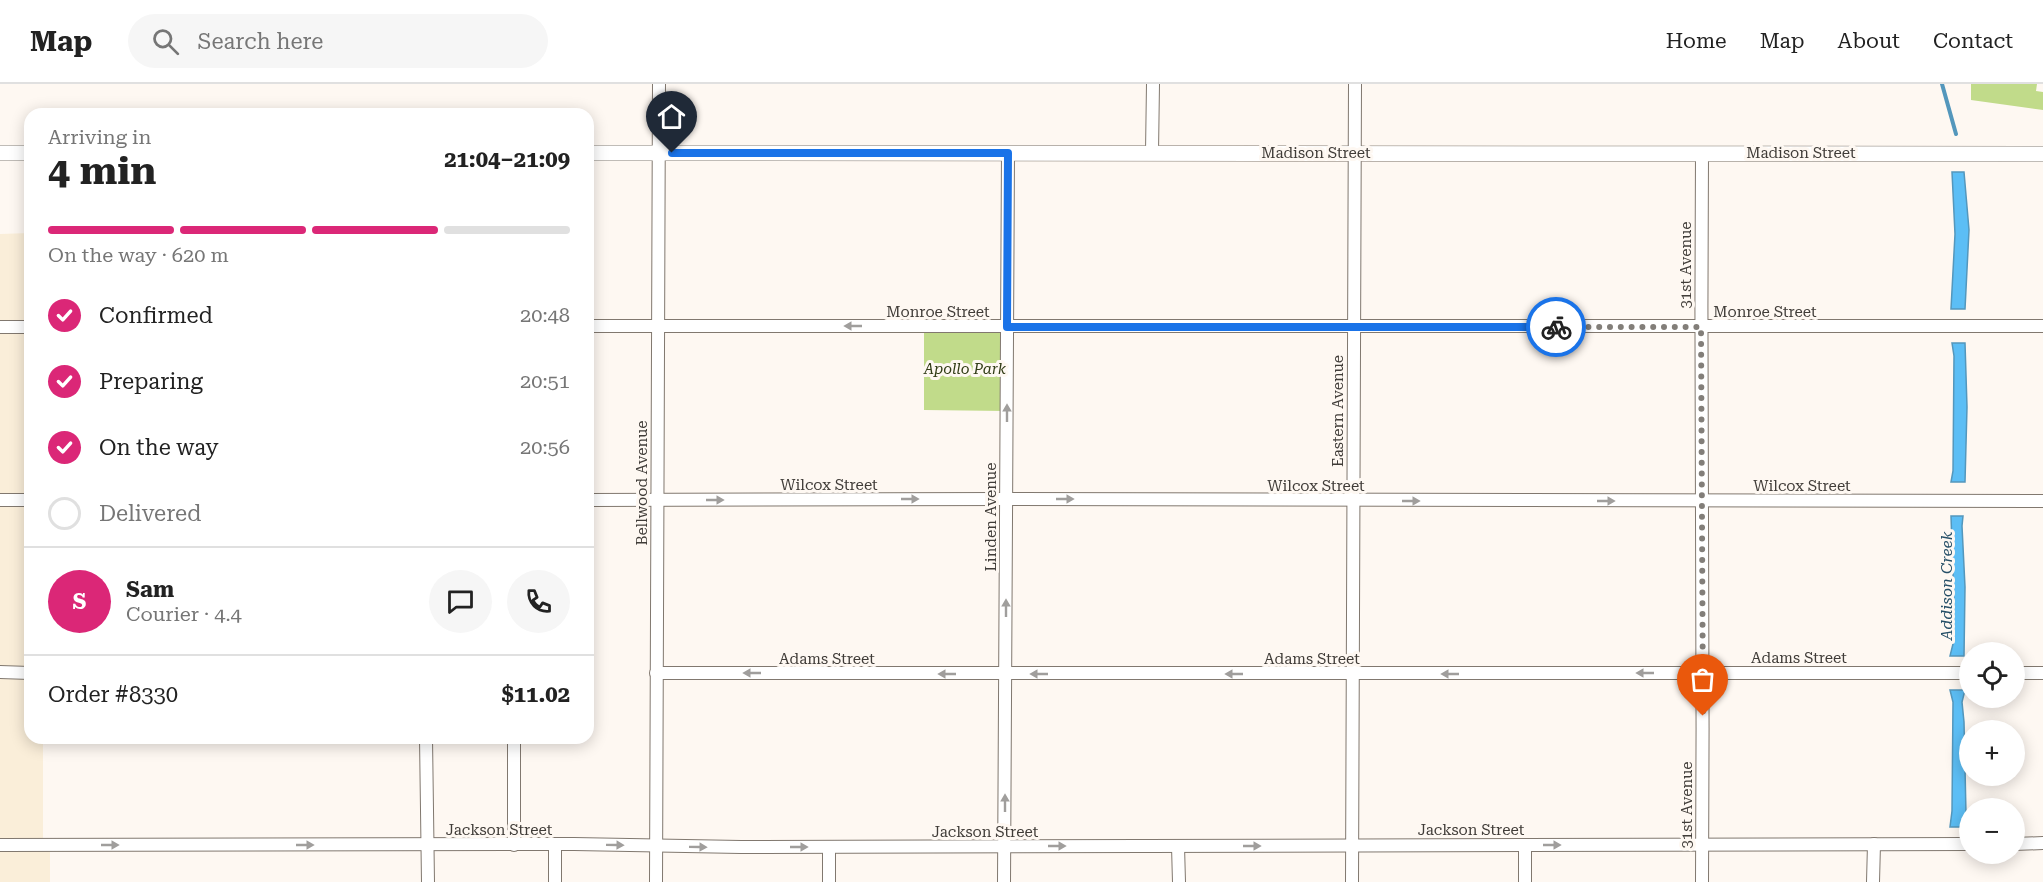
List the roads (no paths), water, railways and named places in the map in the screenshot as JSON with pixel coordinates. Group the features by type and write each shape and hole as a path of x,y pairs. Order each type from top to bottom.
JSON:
{"street":[{"name":"Bellwood Avenue","path":"656,882 659,84"},
{"path":"1152,152 1153,84"},
{"name":"Eastern Avenue","path":"1352,882 1354,84"},
{"path":"0,153 24,153"},
{"name":"Madison Street","path":"594,153 2043,154"},
{"name":"Linden Avenue","path":"1004,882 1008,153"},
{"name":"31st Avenue","path":"1702,153 1702,882"},
{"name":"Monroe Street","path":"594,326 2043,326"},
{"path":"0,327 24,327"},
{"path":"0,500 24,500"},
{"name":"Wilcox Street","path":"594,500 2043,501"},
{"path":"0,672 24,673"},
{"name":"Adams Street","path":"656,673 1959,673"},
{"path":"2025,673 2043,673"},
{"path":"426,744 428,882"},
{"path":"514,744 514,845"},
{"path":"2025,844 2043,843"},
{"path":"555,844 555,882"},
{"name":"Jackson Street","path":"0,845 555,844 1004,847 1959,844"},
{"path":"1873,882 1874,844"},
{"path":"1525,845 1525,882"},
{"path":"1178,846 1179,882"},
{"path":"829,847 829,882"}],"water":[{"path":"1952,172 1964,172 1969,230 1965,309 1951,309 1955,234"},
{"path":"1952,343 1965,343 1967,407 1965,482 1951,482 1954,356"},
{"path":"1951,516 1963,516 1964,642 1959,642 1959,656 1950,656 1953,644"},
{"path":"1950,690 1959,690 1959,708 1963,708 1964,720 1959,720 1959,786 1965,786 1966,798 1959,798 1959,827 1950,827 1953,702"}],"waterway":[{"name":"Addison Creek","path":"1942,84 1956,134"}],"park label":[{"name":"Apollo Park","path":"965,369"}]}
